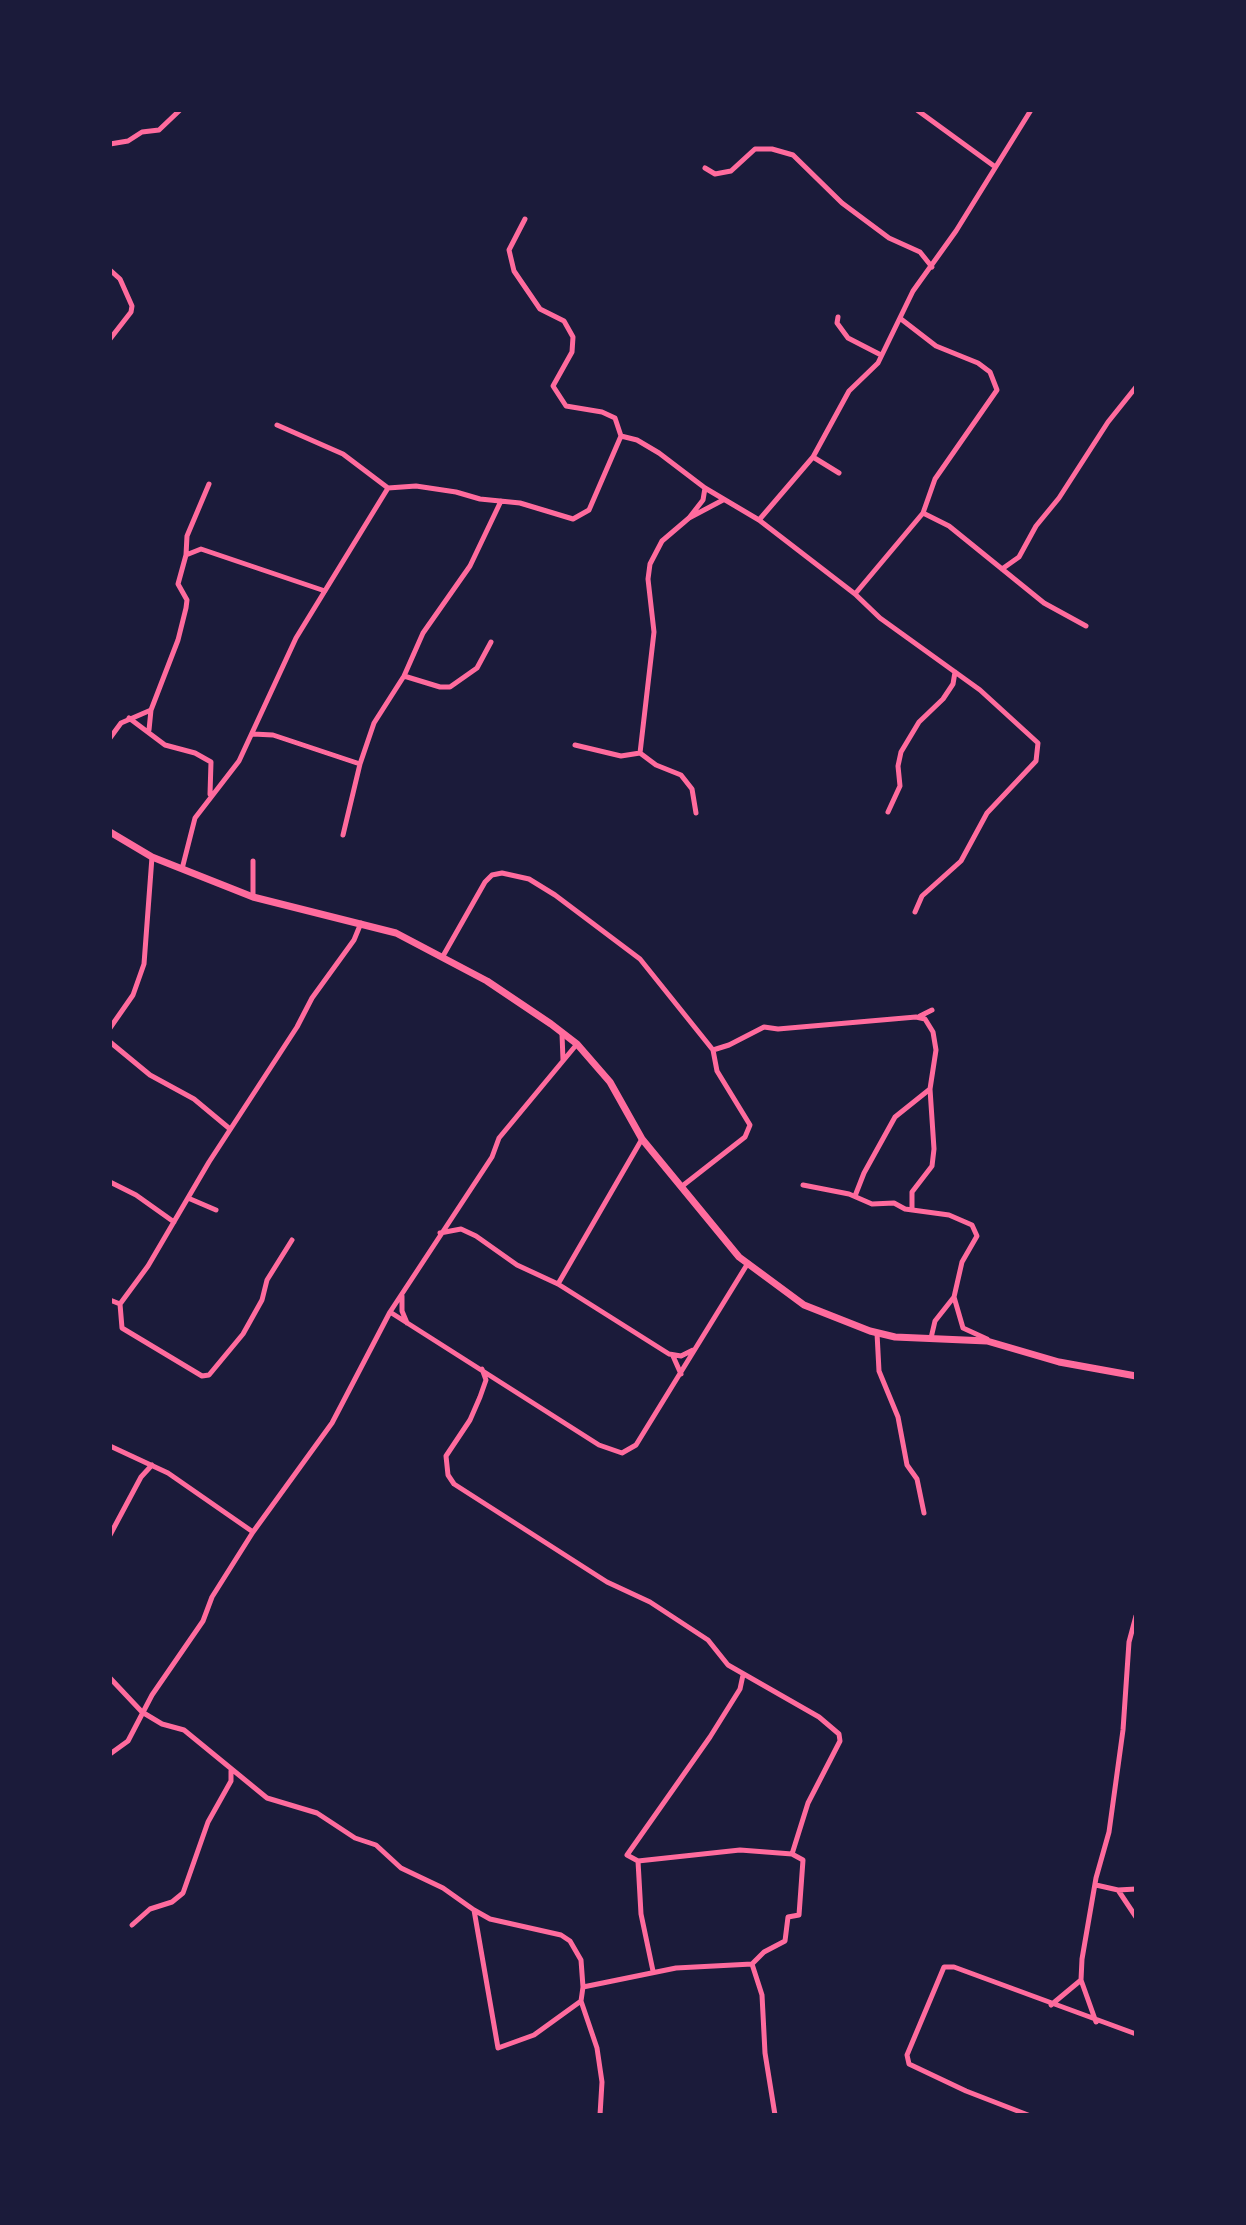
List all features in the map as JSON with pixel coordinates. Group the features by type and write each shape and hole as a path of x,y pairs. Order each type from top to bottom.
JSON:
{"street":[{"path":"110,144 128,141 142,132 159,130 180,110"},
{"path":"917,110 994,166"},
{"path":"759,520 813,457 849,391 878,363 913,291 932,267 1031,110"},
{"path":"705,168 715,174 731,171 755,149 772,149 793,155 846,207 889,238 920,252 932,267"},
{"path":"276,425 343,454 388,488 427,487 520,503 563,518 579,518 589,510 621,436 615,418 602,412 566,406 553,386 572,352 573,337 564,321 540,309 514,271 509,250 525,219"},
{"path":"110,270 120,279 132,306 131,312 110,339"},
{"path":"838,317 837,323 848,338 881,355"},
{"path":"855,594 923,513 935,479 995,394 997,385 990,372 978,363 936,346 901,319"},
{"path":"1002,569 1021,554 1033,530 1059,498 1108,422 1136,387"},
{"path":"621,436 637,440 659,453 705,488 759,520 855,594 880,618 955,672 1030,733 1040,749 1032,766 987,813 961,861 922,896 915,912"},
{"path":"813,457 839,473"},
{"path":"149,730 151,710 178,640 186,608 187,600 178,584 186,555 187,536 209,484"},
{"path":"181,870 195,818 210,795 235,768 253,734 276,678 325,590 388,488"},
{"path":"689,518 703,500 705,488"},
{"path":"640,753 654,632 648,579 650,564 655,550 668,533 723,500"},
{"path":"343,835 360,764 374,723 404,676 423,633 470,566 501,501"},
{"path":"923,513 949,526 1057,612 1086,626"},
{"path":"186,555 201,549 325,590"},
{"path":"404,676 450,687 477,668 491,642"},
{"path":"888,812 900,786 898,766 901,752 919,722 943,699 953,684 955,672"},
{"path":"110,738 116,727 151,710"},
{"path":"129,719 149,730 165,745 195,753 211,762 210,795"},
{"path":"253,734 273,735 360,764"},
{"path":"575,745 621,756 640,753 689,781 694,793 696,813"},
{"path":"110,832 152,857 253,897 396,933 488,981 578,1044 610,1082 642,1139 738,1257 804,1305 877,1333 895,1337 967,1338 1000,1344"},
{"path":"110,1028 133,995 144,964 152,857"},
{"path":"253,860 253,897"},
{"path":"443,956 485,882 492,875 514,874 555,895 640,959 713,1050 717,1071 746,1116 749,1132 680,1188"},
{"path":"292,1240 267,1280 262,1300 243,1334 209,1375 202,1376 126,1332 120,1321 120,1304 297,1027 312,998 354,940 361,923"},
{"path":"713,1050 764,1027 778,1029 861,1024 916,1017 932,1010"},
{"path":"912,1209 912,1192 928,1173 933,1159 934,1132 930,1089 935,1038 929,1023 916,1017"},
{"path":"562,1034 563,1060"},
{"path":"110,1042 149,1074 194,1099 230,1129"},
{"path":"110,1754 128,1741 142,1712 203,1621 212,1597 253,1532 332,1423 390,1312 492,1157 499,1138 578,1044"},
{"path":"855,1196 864,1173 884,1141 895,1116 930,1089"},
{"path":"558,1284 642,1139"},
{"path":"110,1182 136,1195 174,1222"},
{"path":"803,1185 855,1196 872,1204 894,1203 966,1221 975,1230 976,1241 962,1262 954,1297 957,1315 967,1332 1059,1362 1136,1376"},
{"path":"188,1198 216,1210"},
{"path":"439,1234 453,1228 461,1229 517,1265 558,1284 673,1356 681,1374"},
{"path":"390,1312 599,1445 622,1453 636,1445 748,1263"},
{"path":"402,1295 402,1311 407,1323"},
{"path":"931,1338 935,1321 954,1297"},
{"path":"110,1300 120,1304"},
{"path":"877,1333 879,1371 898,1417 907,1465 917,1479 924,1513"},
{"path":"673,1356 685,1355 696,1349"},
{"path":"482,1369 486,1380 480,1397 446,1456 447,1475 454,1484 607,1582 650,1602 708,1640 728,1665 819,1717 840,1736 808,1803 792,1854"},
{"path":"110,1446 168,1473 253,1532"},
{"path":"110,1535 141,1477 152,1465"},
{"path":"1096,2022 1081,1980 1096,1885 1110,1832 1123,1730 1129,1642 1136,1616"},
{"path":"583,1987 653,1971 752,1964 764,1952 785,1941 788,1917 799,1915 803,1860 792,1854 740,1850 638,1861 627,1855 710,1737 742,1686 743,1675"},
{"path":"110,1678 142,1712 162,1724 184,1730 267,1798 317,1813 355,1838 376,1845 401,1868 443,1888 490,1919 561,1935 570,1941 582,1960 581,2001 597,2048 602,2082 600,2115"},
{"path":"132,1925 150,1909 173,1902 183,1893 208,1822 232,1781 231,1771"},
{"path":"638,1861 641,1914 653,1971"},
{"path":"1096,1885 1118,1890 1136,1889"},
{"path":"1118,1890 1136,1917"},
{"path":"474,1910 498,2049 534,2035 581,2001"},
{"path":"752,1964 762,1995 765,2053 775,2115"},
{"path":"1028,2115 912,2067 907,2056 944,1967 954,1967 1096,2022 1136,2034"},
{"path":"1051,2005 1081,1980"}]}
